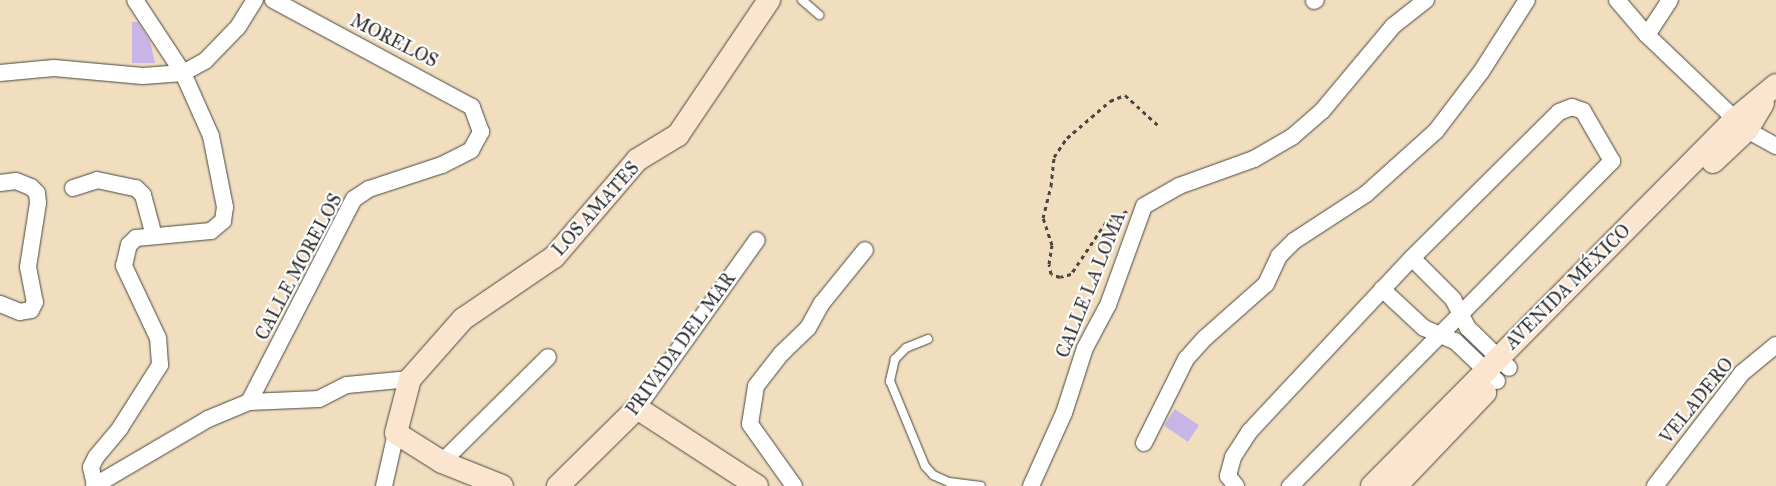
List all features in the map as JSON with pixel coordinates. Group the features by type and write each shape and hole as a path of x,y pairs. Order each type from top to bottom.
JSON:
{"street":[{"path":"135,0 182,73 211,136 225,207 223,221 211,231 136,238 129,245 124,266 158,338 160,365 120,428 96,457 91,467 94,486 208,419 249,402 319,399 347,385 410,379"},
{"path":"0,73 54,68 142,76 182,73 205,61 238,27 255,0"},
{"name":"MORELOS","path":"273,0 472,107 481,132"},
{"name":"LOS AMATES","path":"384,486 410,379 438,342 462,318 554,258 637,160 678,135 769,0"},
{"name":"CALLE LA LOMA","path":"1031,486 1064,413 1085,348 1108,305 1144,206 1179,186 1254,159 1292,137 1322,111 1393,26 1426,0"},
{"path":"1144,444 1186,359 1204,338 1266,284 1279,256 1294,241 1366,194 1436,131 1481,72 1527,0"},
{"path":"1617,0 1648,35 1741,124 1776,146"},
{"path":"1648,35 1670,0"},
{"name":"AVENIDA MÉXICO","path":"1372,486 1498,369 1741,124 1772,89"},
{"path":"1236,486 1228,476 1233,457 1249,432 1412,258 1559,112 1572,107 1583,111 1612,161 1290,486"},
{"name":"CALLE MORELOS","path":"249,402 354,199 369,189 442,165 470,150 481,132"},
{"path":"73,188 97,180 136,188 143,195 154,236"},
{"path":"0,184 16,181 37,193 28,267 35,302 31,310 20,312 0,304"},
{"name":"PRIVADA DEL MAR","path":"558,486 637,408 757,240"},
{"path":"794,486 750,424 756,386 781,354 808,328 822,303 865,250"},
{"path":"1412,258 1453,298 1459,314 1498,369"},
{"path":"1382,289 1424,328 1454,341 1498,369"},
{"name":"VELADERO","path":"1655,486 1742,373 1776,346"},
{"path":"442,462 548,357"},
{"name":"AVENIDA MÉXICO","path":"1396,486 1498,369"},
{"path":"637,408 757,486"},
{"path":"396,433 442,462 502,486"}],"lane":[{"path":"802,0 819,15"},
{"path":"928,339 901,353 895,359 890,381 929,471 949,482 981,486"}],"path":[{"path":"1144,206 1120,212 1106,222 1071,274 1060,278 1051,274 1049,264 1052,245 1043,218 1051,186 1054,157 1067,138 1110,101 1124,95 1159,126"}],"building":[{"path":"132,22 138,22 150,41 155,63 132,63"},
{"path":"1175,409 1199,425 1188,442 1164,426"}]}
